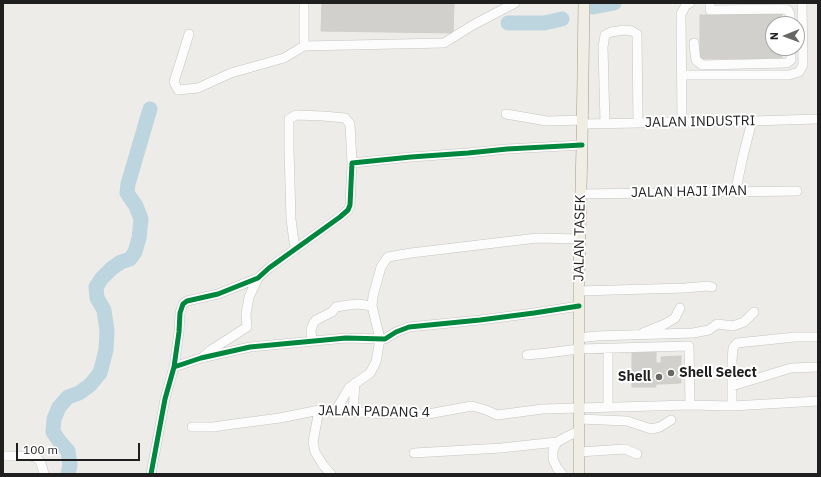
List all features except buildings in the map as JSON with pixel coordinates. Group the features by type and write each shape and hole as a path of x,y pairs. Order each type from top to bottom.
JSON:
{"main road":[{"name":"JALAN TASEK","path":"579,474 579,291 584,3"}],"street":[{"path":"304,3 304,46"},
{"path":"190,34 174,82 178,90 198,88 231,73 284,58 304,46 444,42 515,3"},
{"path":"682,123 681,14 686,5 690,3"},
{"path":"710,3 710,10 740,6 779,6 788,10 790,16"},
{"path":"682,76 789,75 798,72 803,65 802,3"},
{"path":"605,124 603,47 605,35 611,32 624,30 632,31 637,34 638,123"},
{"path":"694,43 696,60 702,65 787,63 791,60 791,56"},
{"path":"763,64 764,75"},
{"name":"JALAN INDUSTRI","path":"506,114 546,121 605,124 818,119"},
{"path":"151,474 165,399 174,368 180,313 183,304 187,301 218,294 258,278 269,268 296,249 340,217 348,210 351,201 352,164 350,124 345,118 296,115 289,119 292,219 296,249"},
{"path":"733,192 737,184 752,121"},
{"path":"352,164 410,157 468,154 507,149 582,145"},
{"name":"JALAN HAJI IMAN","path":"581,194 797,191"},
{"path":"336,410 349,388 370,373 376,362 380,339 372,306 373,296 381,267 388,258 411,253 537,238 580,239"},
{"path":"201,358 247,327 246,314 249,297 258,278"},
{"path":"579,291 712,287"},
{"path":"312,341 311,330 313,324 316,320 332,312 336,308 358,304 372,306"},
{"path":"174,368 201,358 250,348 346,338 385,339 396,332 409,327 480,320 579,306"},
{"path":"638,336 675,318 680,308"},
{"path":"527,355 547,353 579,344 596,336 638,336 693,333 709,330 717,324 733,326 744,322 754,312"},
{"path":"732,406 733,348 737,343 795,337 818,337"},
{"path":"579,344 608,348 689,346 690,405"},
{"path":"608,348 608,407"},
{"path":"732,386 791,368 818,367"},
{"path":"353,411 355,384"},
{"path":"579,414 608,407 690,405 732,406 818,401"},
{"name":"JALAN PADANG 4","path":"192,427 213,427 280,418 319,410 384,414 428,414 472,406 497,415 543,409 579,414"},
{"path":"319,410 313,442 315,452 331,474"},
{"path":"579,414 626,421 651,429 660,428 671,420"},
{"path":"414,453 501,448 557,442 579,431"},
{"path":"557,442 553,450 553,459 557,468 562,474"},
{"path":"579,452 625,449 637,454"},
{"path":"3,456 30,456 36,458 41,463 44,474"}],"waterway":[{"path":"593,7 614,3"},
{"path":"508,23 544,23 562,19"},
{"path":"68,474 70,465 68,451 53,432 54,419 59,407 68,397 79,393 90,385 100,373 106,350 107,331 104,310 97,298 96,287 102,278 112,268 121,262 130,259 135,252 139,238 141,219 136,206 127,193 128,184 150,109"}],"cycle path":[{"path":"151,474 165,399 174,367 180,313 183,304 187,301 218,294 258,278 269,268 340,217 348,210 350,205 352,163 507,149 582,145"},
{"path":"174,367 201,358 250,347 346,338 385,339 396,332 409,327 480,320 579,306"}],"place":[{"name":"Shell Select","path":"671,373"},
{"name":"Shell","path":"659,377"}]}
